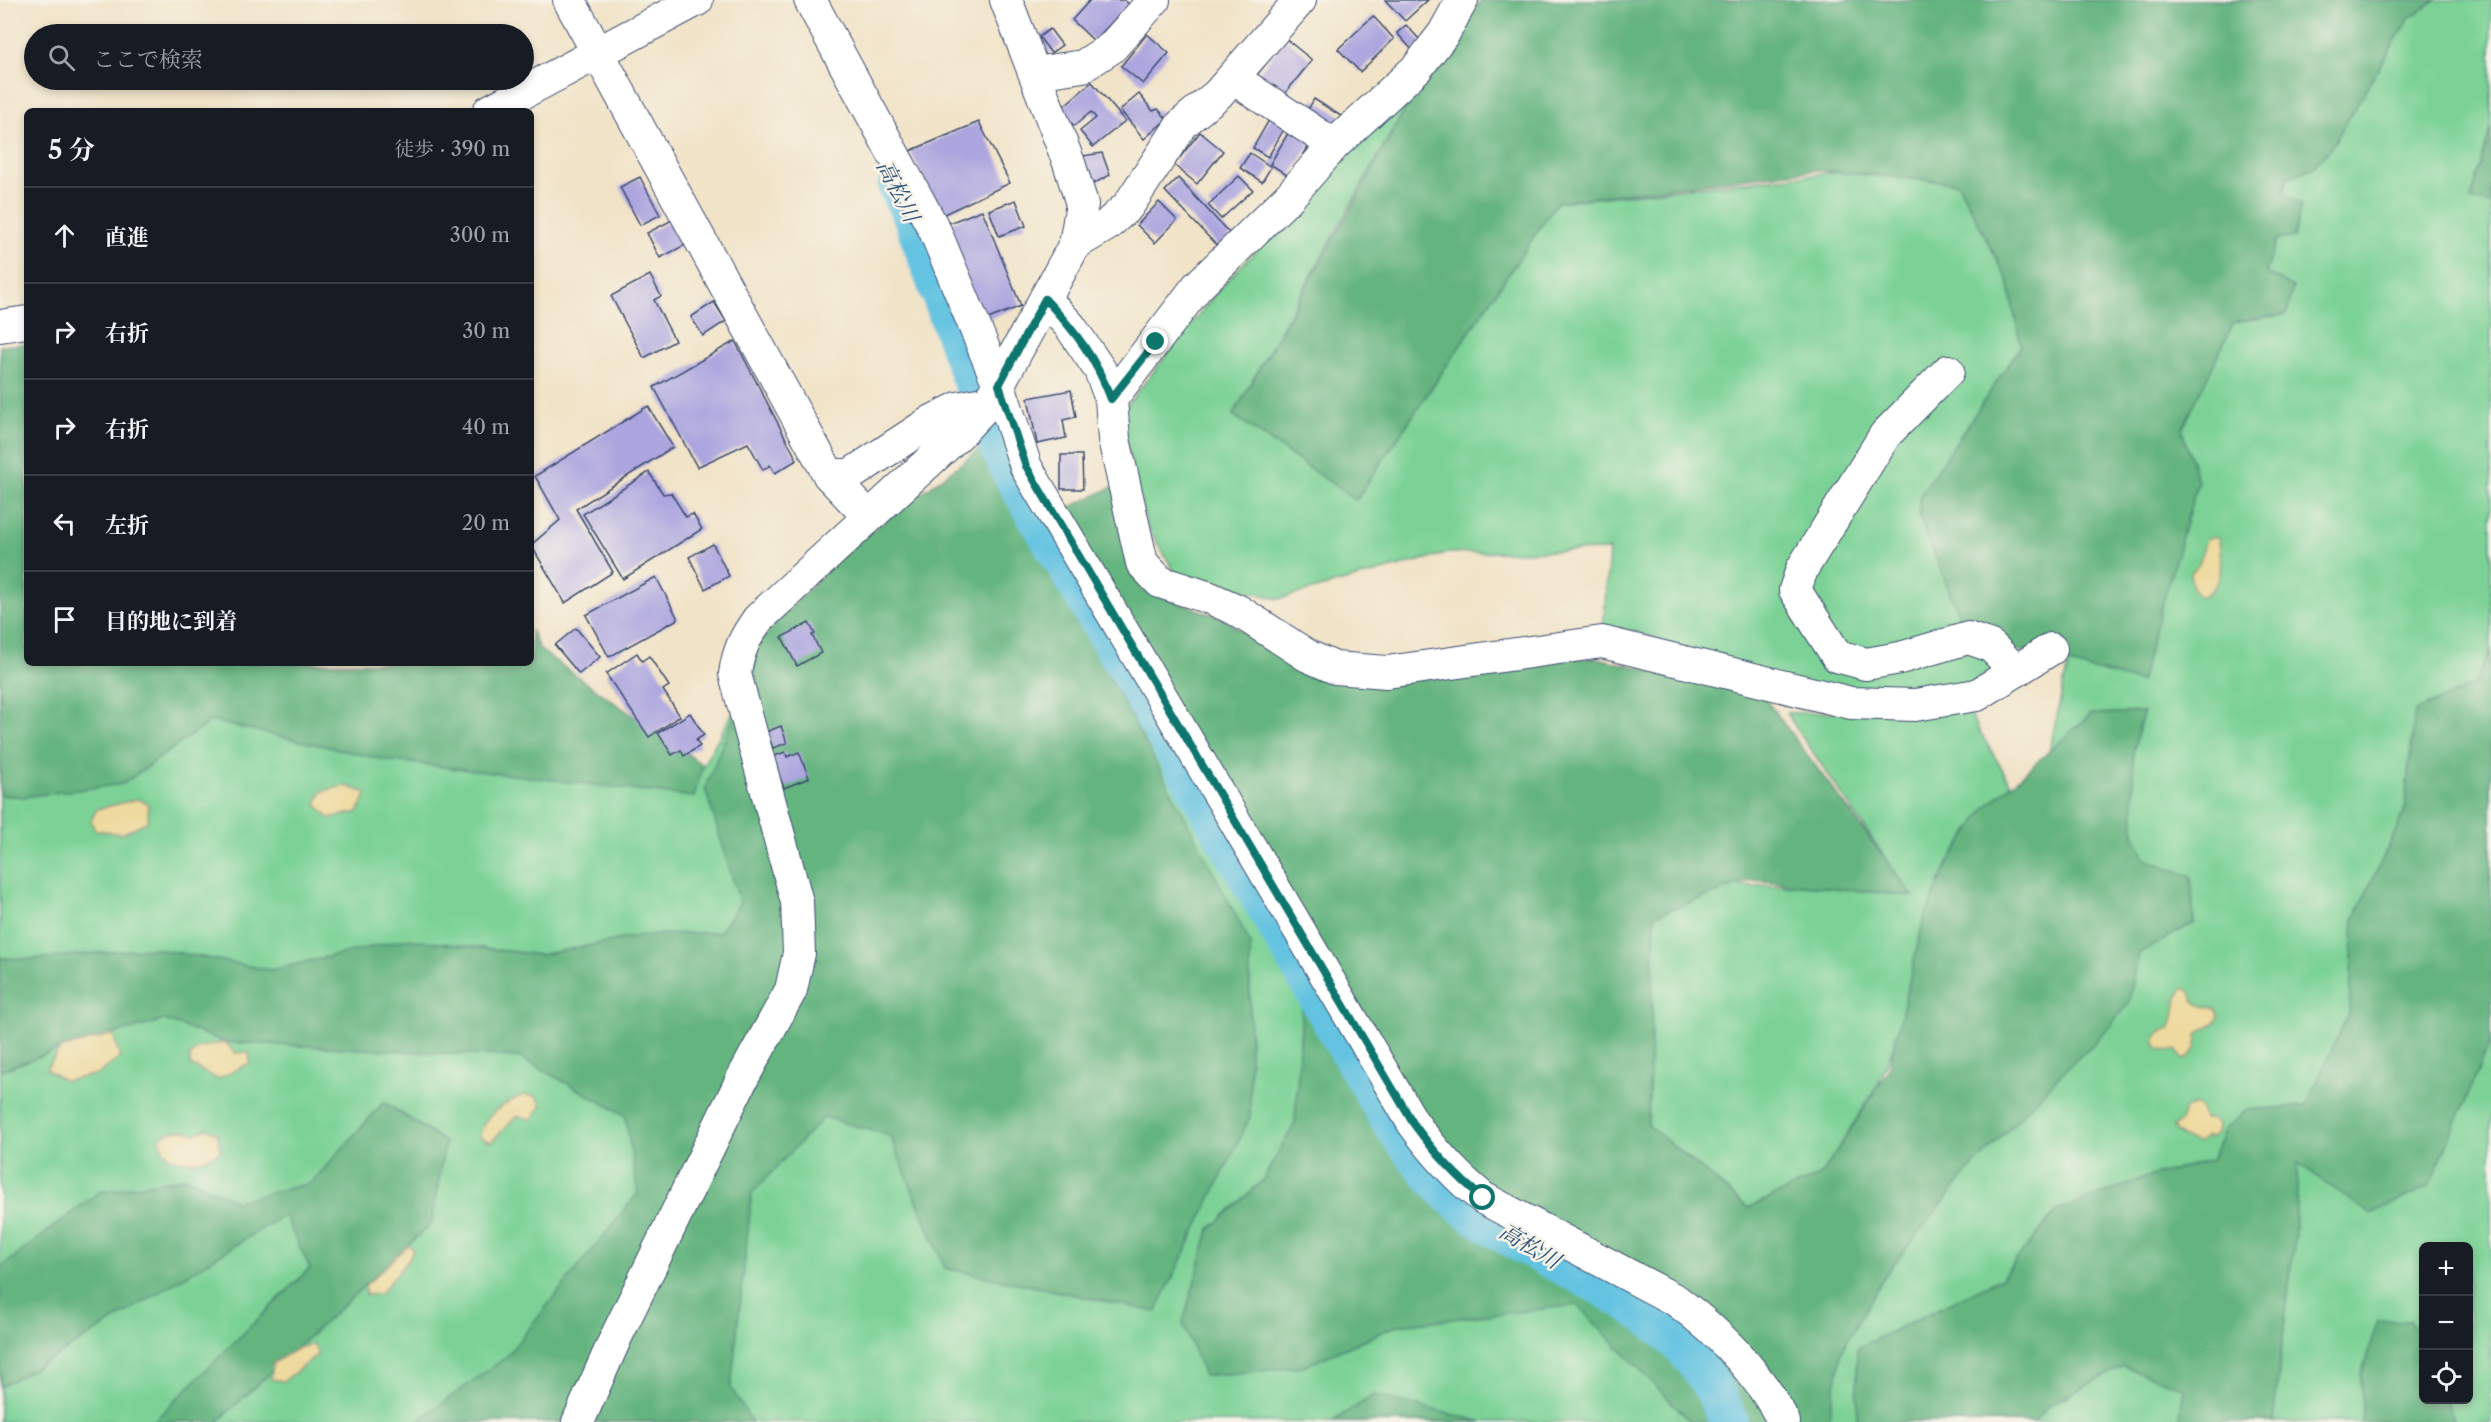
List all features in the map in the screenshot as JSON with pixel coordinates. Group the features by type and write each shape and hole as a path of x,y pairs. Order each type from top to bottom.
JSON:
{"street":[{"path":"569,0 829,475 869,517"},
{"path":"534,87 697,0"},
{"path":"810,0 935,231 994,394 1026,466 1401,1102 1437,1156 1459,1179 1483,1198 1677,1301 1700,1318 1751,1369 1774,1401 1784,1422"},
{"path":"578,1422 617,1335 741,1079 791,990 799,953 796,902 735,674 737,657 744,638 758,619 958,435 994,394 1075,244 1082,204 1069,163 1006,0"},
{"path":"1035,73 1083,66 1111,48 1154,0"},
{"path":"1075,244 1107,225 1128,206 1182,124 1218,94 1300,0"},
{"path":"1111,399 1197,287 1289,197 1334,145 1417,68 1444,33 1462,0"},
{"path":"1233,78 1334,145"},
{"path":"495,108 528,90"},
{"path":"1045,299 1070,326 1100,370 1111,399 1114,439 1142,563 1160,582 1210,598 1237,610 1308,656 1335,668 1387,672 1602,642 1851,703 1915,705 1977,695 2051,649"},
{"path":"0,326 24,322"},
{"path":"1948,371 1885,435 1802,569 1795,590 1837,656 1866,664 1900,658 1968,638 1991,646 2016,671"},
{"path":"829,475 850,475 932,421 994,394"}],"green space":[{"path":"1481,0 2437,0 2409,18 2331,148 2312,168 2287,178 2285,193 2301,205 2294,237 2276,240 2266,273 2293,287 2287,314 2234,322 2182,430 2198,481 2140,682 1968,638 1920,518 1919,497 2021,346 2008,281 1958,183 1814,170 1557,202 1356,500 1233,415 1348,214 1422,78"},
{"path":"2220,0 2491,0 2491,1422 0,1422 0,691 701,769 742,696 911,501 1073,611 1122,661 1345,917 1782,1299 2006,954 2064,682 2203,148"},
{"path":"1422,78 1233,415 1356,500 1557,202 1838,172 1958,183 2008,281 2021,346 1920,497 1996,665 1972,696 1805,691 1630,630 1603,631 1609,550 1448,553 1279,599 1175,572 1147,526 1119,415 1220,288"},
{"path":"2491,127 2491,204 2471,200"},
{"path":"24,344 24,666 534,666 534,637 540,650 703,765 694,797 386,760 211,721 123,784 22,797 0,795 0,346"},
{"path":"984,446 1175,798 1250,943 1250,1117 1156,1312 945,1268 890,1136 824,1117 752,1193 731,1388 752,1422 416,1422 506,1357 638,1193 625,1115 519,1057 225,1042 165,1020 60,1049 0,1071 0,958 31,959 154,948 270,970 407,939 540,955 643,935 720,932 740,903 705,788 742,696 749,651 844,552"},
{"path":"1115,486 1141,590 1222,618 1292,664 1597,658 1763,696 1913,896 1752,880 1655,915 1648,1125 1748,1208 1822,1174 1888,1071 1924,918 1949,861 1985,808 2091,714 2143,712 2133,752 2134,833 2145,859 2191,876 2194,923 2139,953 2129,1002 2102,1036 2066,1069 1964,1176 1886,1274 1842,1350 1828,1422 1691,1422 1577,1305 1398,1325 1303,1367 1204,1376 1183,1323 1209,1230 1262,1181 1295,1123 1304,975 1263,869 1061,511"},
{"path":"2491,650 2491,1040 2429,1187 2370,1214 2298,1163 2295,1234 2273,1422 2179,1422 2184,1388 2123,1366 2048,1406 2034,1422 1857,1422 1857,1348 2000,1279 2057,1211 2150,1176 2211,1160 2225,1129 2246,1110 2306,1106 2349,1012 2354,919 2404,813 2415,711 2474,685"},
{"path":"1967,710 2011,784 1939,882 1917,988 1878,1085 1822,1174 1748,1208 1648,1126 1654,915 1735,886 1903,884 1786,713"},
{"path":"384,1102 445,1142 432,1223 217,1422 153,1422 310,1268 284,1215 58,1355 0,1387 0,1268 99,1192 186,1178 236,1201 311,1183"},
{"path":"2378,1320 2410,1321 2419,1336 2419,1404 2447,1404 2454,1422 2362,1422 2361,1375"},
{"path":"1374,1395 1483,1422 1331,1422"}],"sand":[{"path":"2214,536 2219,538 2220,573 2214,587 2200,597 2193,589 2190,574 2199,564 2206,539"},
{"path":"346,786 367,793 358,812 329,818 316,804 322,791"},
{"path":"138,799 148,804 148,821 122,834 95,830 91,821 97,809"},
{"path":"2184,988 2190,992 2196,1003 2215,1009 2219,1016 2215,1023 2197,1035 2195,1050 2184,1060 2176,1050 2158,1049 2154,1040 2160,1032 2170,1029 2176,1003"},
{"path":"113,1034 120,1058 98,1074 65,1081 46,1069 60,1049"},
{"path":"225,1042 235,1053 249,1052 250,1063 218,1079 190,1065 190,1056 198,1048"},
{"path":"523,1095 536,1096 542,1105 532,1119 517,1116 491,1142 480,1137 489,1116"},
{"path":"2195,1104 2200,1108 2203,1119 2212,1119 2218,1125 2217,1134 2209,1139 2206,1136 2198,1143 2184,1138 2173,1127 2180,1121 2185,1109"},
{"path":"206,1128 217,1133 221,1151 207,1158 190,1161 169,1157 161,1146 160,1138 169,1133 181,1130 196,1134"},
{"path":"408,1245 413,1249 409,1259 380,1294 366,1295 365,1286"},
{"path":"313,1344 318,1354 284,1381 271,1379 273,1363 298,1348"}],"building":[{"path":"1090,0 1124,0 1129,4 1094,41 1072,20"},
{"path":"1385,0 1428,0 1405,21"},
{"path":"1373,16 1394,39 1360,72 1338,49"},
{"path":"1406,25 1422,42 1413,51 1397,33"},
{"path":"1050,29 1062,45 1051,53 1039,37"},
{"path":"1147,34 1169,53 1143,84 1121,66"},
{"path":"1286,39 1312,60 1282,97 1256,76"},
{"path":"1092,82 1125,121 1093,147 1080,131 1096,118 1091,112 1074,126 1060,109"},
{"path":"1139,94 1153,111 1158,109 1167,119 1144,139 1120,110"},
{"path":"1314,99 1341,116 1331,134 1304,117"},
{"path":"1273,113 1288,122 1268,157 1253,148"},
{"path":"979,122 1010,183 942,215 910,151"},
{"path":"1291,128 1312,141 1290,177 1270,164"},
{"path":"1200,132 1223,151 1197,184 1174,165"},
{"path":"1102,153 1110,175 1093,184 1082,156"},
{"path":"1250,153 1271,167 1262,182 1240,168"},
{"path":"1239,176 1253,190 1221,219 1208,205"},
{"path":"640,177 660,215 640,225 620,187"},
{"path":"1178,178 1231,235 1218,247 1165,191"},
{"path":"1016,200 1026,226 999,236 989,210"},
{"path":"1159,202 1177,220 1155,243 1137,225"},
{"path":"982,210 1021,306 983,321 944,225"},
{"path":"676,218 689,243 660,258 647,233"},
{"path":"650,275 661,296 654,300 675,341 644,358 611,296"},
{"path":"714,302 726,321 703,336 691,317"},
{"path":"735,341 797,460 775,473 770,465 763,470 748,443 697,467 654,387"},
{"path":"1071,390 1076,417 1063,420 1066,438 1037,444 1028,398"},
{"path":"648,406 673,447 576,509 613,572 565,603 534,550 534,542 560,520 535,476"},
{"path":"1061,455 1082,455 1083,489 1061,489"},
{"path":"649,472 663,494 671,493 686,517 693,514 702,529 623,579 583,514"},
{"path":"713,544 729,576 705,589 689,557"},
{"path":"656,577 678,619 609,657 586,615"},
{"path":"809,623 821,653 797,666 782,637"},
{"path":"576,628 600,657 579,674 555,645"},
{"path":"637,653 642,661 649,656 669,686 663,690 680,716 649,737 606,674"},
{"path":"690,713 704,735 696,740 700,746 684,756 681,750 672,755 658,733"},
{"path":"781,726 787,743 773,748 766,732"},
{"path":"785,752 787,757 799,752 809,778 784,788 772,757"}],"waterway":[{"name":"高松川","path":"897,187 912,216 976,393"},
{"name":"高松川","path":"990,428 1013,476 1122,661"},
{"name":"高松川","path":"1132,678 1389,1120 1416,1155 1445,1189 1467,1209 1504,1234 1616,1295 1650,1318 1681,1345 1708,1379 1729,1422"}],"route":[{"path":"1156,342 1111,399 1100,370 1070,326 1045,299 999,385 1007,416 1026,466 1413,1123 1437,1156 1459,1179 1483,1198"}]}
